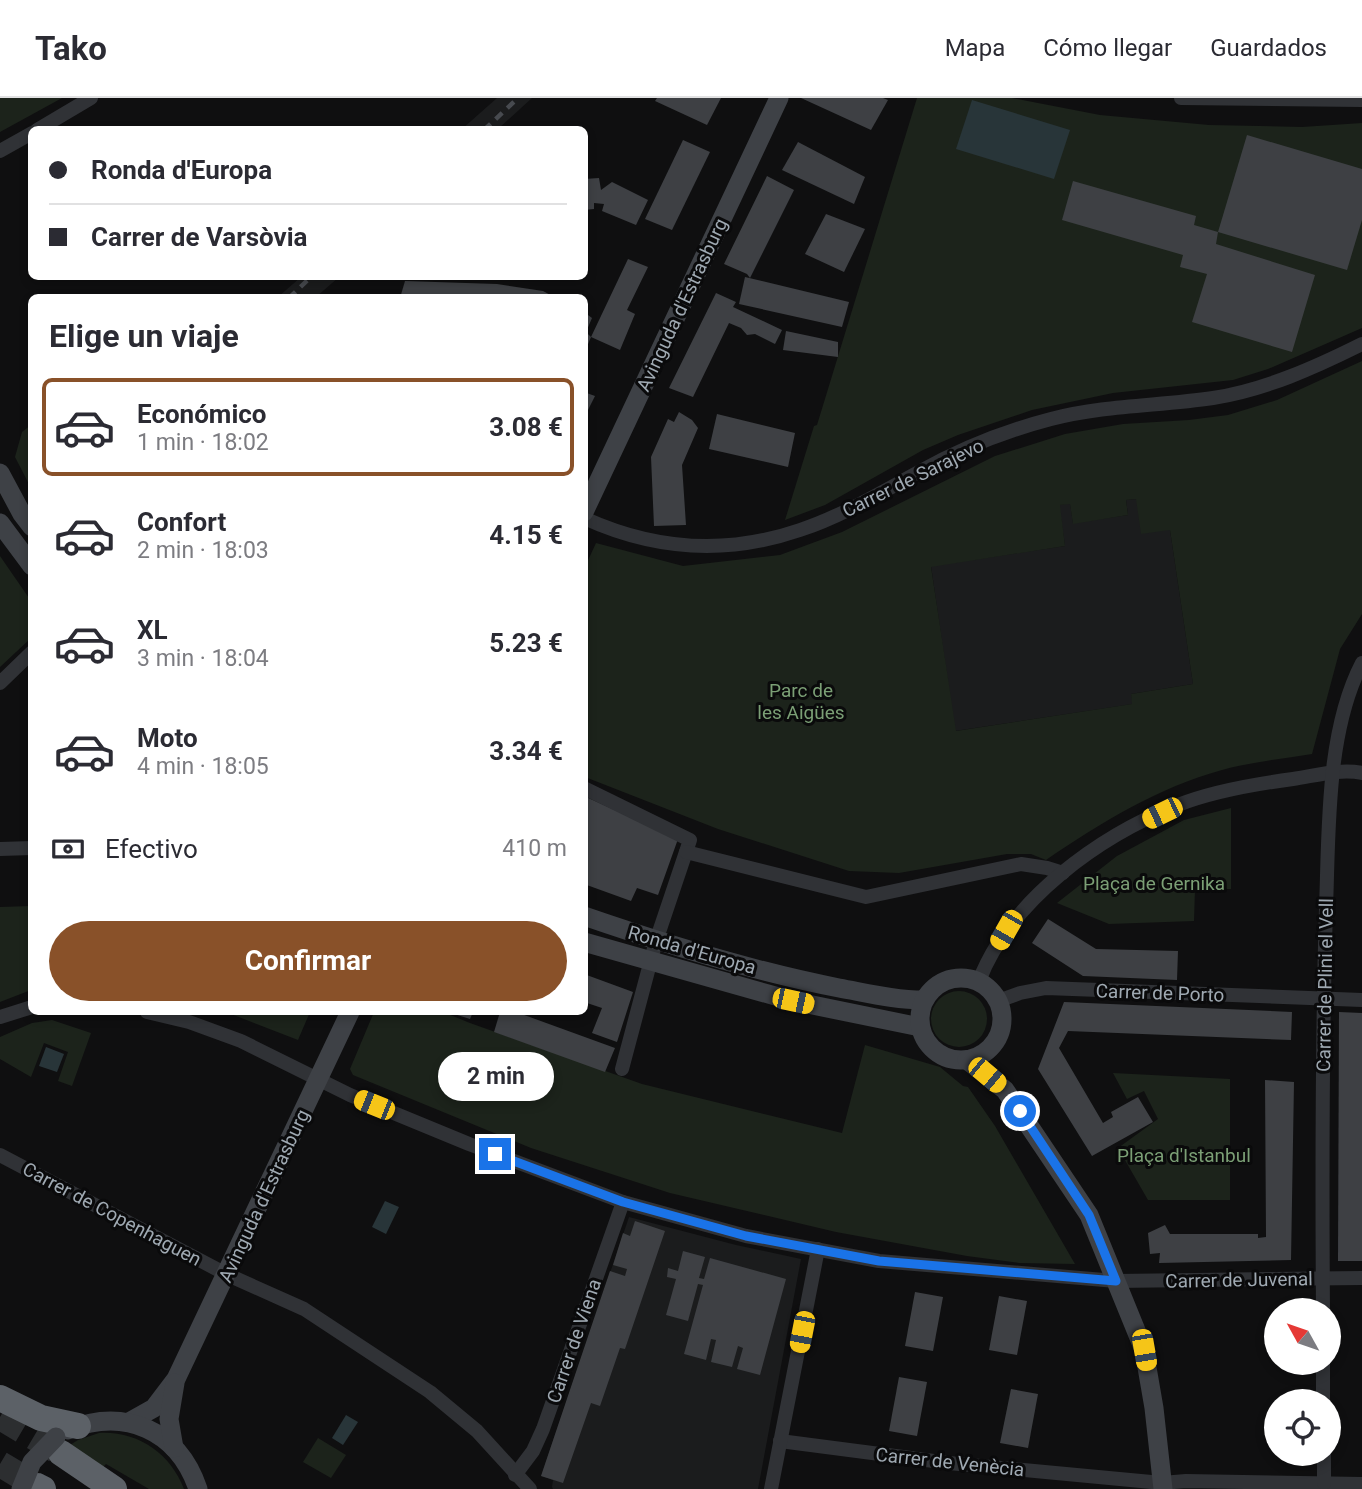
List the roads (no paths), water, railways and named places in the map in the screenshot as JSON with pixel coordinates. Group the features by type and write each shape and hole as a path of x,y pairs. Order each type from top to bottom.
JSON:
{"highway":[{"path":"0,1398 41,1418 65,1438 114,1489"}],"main road":[{"name":"Avinguda d'Estrasburg","path":"589,486 769,98"},
{"name":"Avinguda d'Estrasburg","path":"588,504 779,98"},
{"path":"0,473 28,522"},
{"path":"0,523 28,561"},
{"name":"Ronda d'Europa","path":"588,917 656,941 800,981 898,999 924,1000"},
{"name":"Ronda d'Europa","path":"588,943 793,1001 920,1027"},
{"path":"954,978 979,981 990,989 998,1001 1002,1012 999,1035 985,1052 967,1059 955,1060 943,1056 932,1049 920,1027 924,1000 942,982 954,978"},
{"name":"Avinguda d'Estrasburg","path":"130,1422 154,1408 176,1379 349,1015"},
{"path":"993,1045 1005,1090"},
{"path":"967,1059 1005,1090 1089,1215 1144,1350 1154,1408 1162,1486"},
{"name":"Avinguda d'Estrasburg","path":"174,1448 169,1419 176,1379"},
{"path":"34,1488 32,1462 65,1438 99,1420 130,1422 153,1432 174,1448 189,1466 198,1489"}],"street":[{"path":"44,126 91,98"},
{"path":"1181,98 1362,100"},
{"path":"0,151 28,135"},
{"name":"Carrer de Sarajevo","path":"588,520 624,535 680,546 743,543 774,538 831,518 958,452 1020,428 1088,411 1213,398 1246,391 1276,382 1362,344"},
{"path":"0,683 28,656"},
{"name":"Carrer de Plini el Vell","path":"1323,1298 1324,998 1332,774 1343,716 1362,663"},
{"path":"979,981 1006,930 1036,896 1063,873 1126,830 1179,804 1236,789 1332,774 1362,773"},
{"path":"588,790 690,839 656,941 622,1069"},
{"path":"0,849 28,848"},
{"path":"686,852 866,897 1021,864 1063,873"},
{"name":"Carrer de Porto","path":"998,1001 1045,988 1362,1000"},
{"path":"0,1017 28,1008"},
{"name":"Carrer de Juvenal","path":"159,1015 241,1041 350,1095 469,1144 623,1202 746,1236 879,1261 1116,1281 1362,1278"},
{"name":"Carrer de Copenhaguen","path":"0,1155 226,1274 304,1310 430,1392 477,1432 530,1489"},
{"name":"Carrer de Viena","path":"515,1475 533,1451 542,1429 623,1202"},
{"path":"771,1489 818,1249"},
{"name":"Carrer de Venècia","path":"780,1441 1162,1486 1186,1481 1362,1484"},
{"path":"1324,1466 1324,1483"}],"tunnel":[{"path":"0,1417 61,1453"},
{"path":"0,1464 37,1486"}],"railway":[{"path":"488,126 518,98"},
{"path":"293,294 308,280"}],"park label":[{"name":"Parc de les Aigües","path":"801,701"},
{"name":"Plaça de Gernika","path":"1154,883"},
{"name":"Plaça d'Istanbul","path":"1184,1155"}]}
